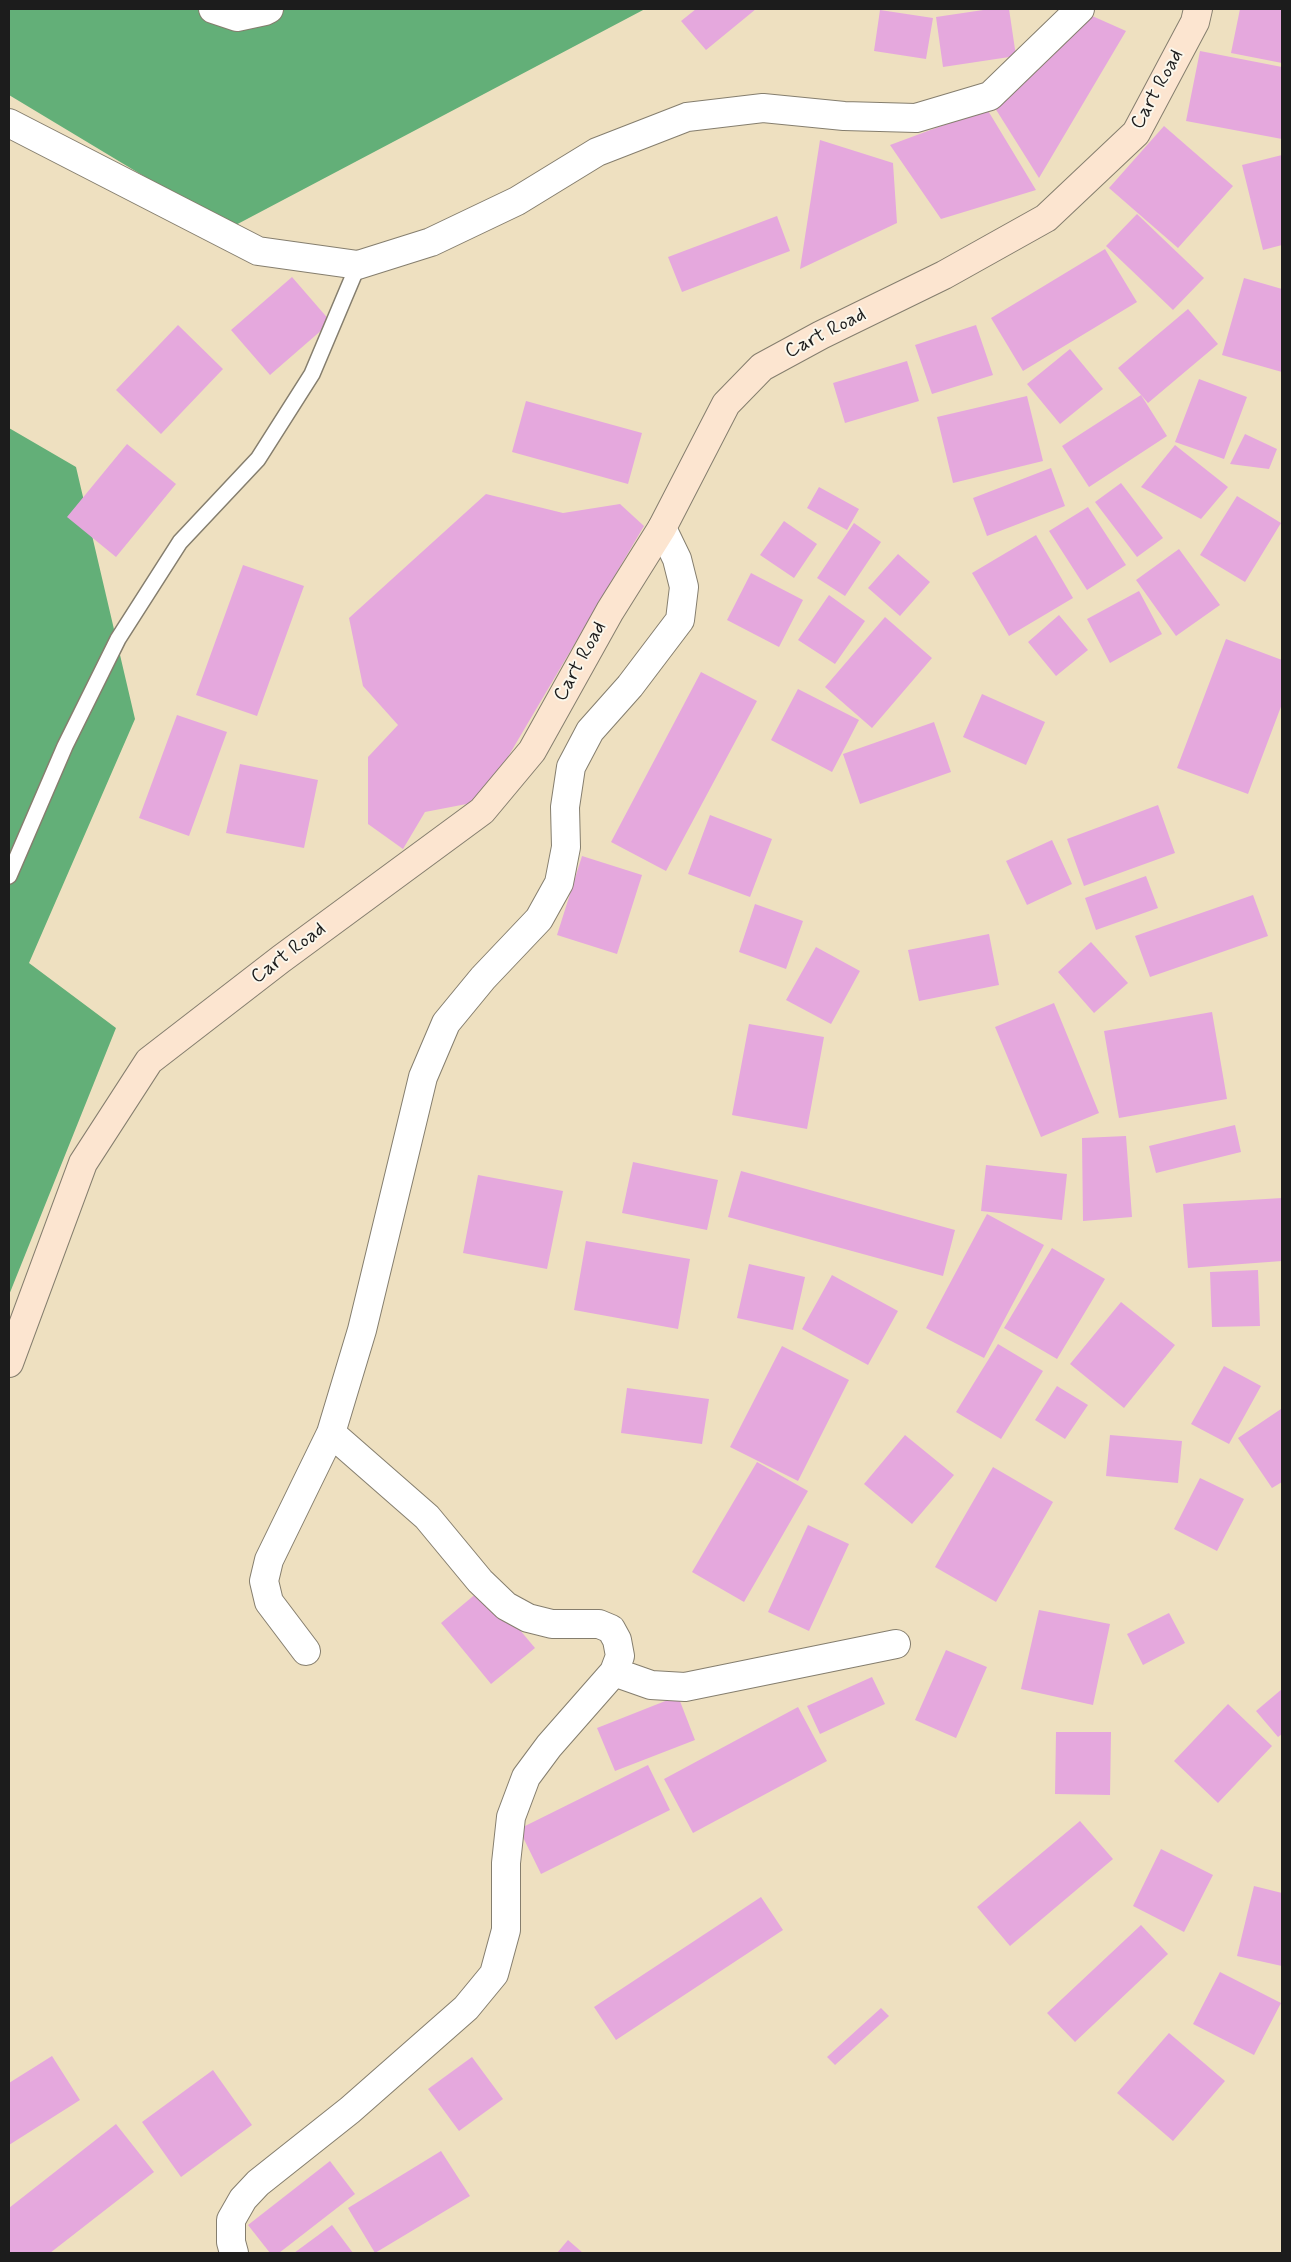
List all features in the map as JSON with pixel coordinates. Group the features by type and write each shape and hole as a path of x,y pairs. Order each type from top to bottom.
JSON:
{"main road":[{"name":"Cart Road","path":"9,1363 83,1163 149,1061 282,959 482,811 532,751 610,611 662,528 726,404 762,367 944,275 1046,218 1136,133 1194,22 1198,9"}],"street":[{"path":"213,9 238,17 268,9"},
{"path":"9,124 258,252 358,265 431,242 517,202 596,152 687,117 763,108 844,116 916,118 990,96 1080,9"},
{"path":"306,1651 269,1602 264,1581 269,1560 331,1433 362,1330 423,1077 446,1023 483,978 539,919 558,883 566,847 565,806 571,766 590,731 630,686 680,620 684,587 677,559 662,528"},
{"path":"234,2253 231,2242 231,2220 248,2193 350,2110 466,2008 494,1974 506,1930 506,1863 510,1817 526,1777 549,1746 614,1672 620,1656 618,1640 611,1629 599,1624 552,1624 528,1618 506,1606 480,1581 427,1518 331,1433"},
{"path":"614,1672 651,1685 685,1687 896,1644"}],"lane":[{"path":"9,876 65,746 118,639 180,542 258,459 312,374 358,265"}],"green space":[{"path":"9,9 645,9 230,228 9,95"},
{"path":"9,428 76,467 135,719 29,963 116,1028 9,1295"}],"building":[{"path":"696,9 756,9 706,50 681,21"},
{"path":"990,9 1009,9 1016,56 943,67 936,17"},
{"path":"1240,9 1282,9 1282,63 1231,53"},
{"path":"880,10 933,18 926,59 874,51"},
{"path":"1090,15 1126,31 1039,178 995,108"},
{"path":"1200,51 1282,67 1282,139 1186,121"},
{"path":"987,109 1036,190 941,219 890,145"},
{"path":"1164,126 1233,186 1178,248 1109,188"},
{"path":"820,140 893,163 897,223 800,269"},
{"path":"1282,155 1282,245 1263,250 1242,165"},
{"path":"1137,214 1204,278 1173,310 1106,246"},
{"path":"777,216 790,251 682,292 668,257"},
{"path":"1105,249 1137,302 1023,371 991,318"},
{"path":"292,277 331,322 270,375 231,330"},
{"path":"1244,278 1282,289 1282,372 1222,355"},
{"path":"1188,309 1218,344 1148,403 1118,368"},
{"path":"178,325 223,369 161,434 116,390"},
{"path":"976,325 993,375 932,394 915,345"},
{"path":"1070,349 1103,389 1060,424 1027,384"},
{"path":"907,361 919,401 845,423 833,383"},
{"path":"1199,379 1247,397 1224,459 1175,442"},
{"path":"1141,395 1167,436 1089,487 1062,446"},
{"path":"1027,396 1043,461 953,483 937,417"},
{"path":"526,401 642,433 628,484 512,452"},
{"path":"1245,434 1277,449 1269,469 1230,464"},
{"path":"127,444 176,484 116,557 67,517"},
{"path":"1175,445 1228,487 1201,519 1141,487"},
{"path":"1051,468 1065,506 987,536 973,498"},
{"path":"1121,483 1163,538 1137,557 1095,502"},
{"path":"819,487 859,509 847,530 807,508"},
{"path":"486,494 563,513 620,504 644,526 482,801 425,812 403,849 368,824 368,757 398,725 363,686 349,618"},
{"path":"1237,496 1281,523 1245,582 1200,555"},
{"path":"1088,507 1126,565 1087,590 1049,531"},
{"path":"784,521 817,544 794,578 760,555"},
{"path":"854,523 881,542 845,596 817,578"},
{"path":"1036,535 1073,598 1009,636 972,573"},
{"path":"1179,549 1220,605 1176,636 1136,580"},
{"path":"898,554 930,582 900,616 868,588"},
{"path":"243,565 304,586 257,716 196,695"},
{"path":"751,573 803,600 779,647 727,620"},
{"path":"1139,591 1162,634 1110,663 1087,619"},
{"path":"829,595 865,621 835,664 798,640"},
{"path":"1059,615 1088,650 1056,676 1028,642"},
{"path":"885,617 932,658 872,728 825,687"},
{"path":"1226,639 1282,660 1282,704 1248,794 1177,768"},
{"path":"701,672 757,701 666,871 611,842"},
{"path":"798,689 859,720 832,772 771,740"},
{"path":"982,694 1045,722 1026,765 963,737"},
{"path":"177,715 227,732 189,836 139,818"},
{"path":"934,722 951,772 860,804 843,754"},
{"path":"240,764 318,780 304,848 226,833"},
{"path":"1158,805 1175,853 1084,886 1067,839"},
{"path":"710,815 772,839 750,897 688,874"},
{"path":"1052,840 1072,884 1027,905 1006,861"},
{"path":"582,856 642,875 617,954 557,935"},
{"path":"1146,876 1158,908 1096,930 1085,898"},
{"path":"1253,895 1268,936 1150,977 1135,936"},
{"path":"755,904 803,921 786,969 739,952"},
{"path":"989,934 999,985 919,1001 908,950"},
{"path":"1091,942 1128,983 1094,1013 1058,972"},
{"path":"816,947 860,971 831,1024 786,1000"},
{"path":"1054,1003 1099,1113 1041,1137 995,1027"},
{"path":"1212,1012 1227,1099 1119,1118 1104,1031"},
{"path":"749,1024 824,1037 807,1129 732,1115"},
{"path":"1235,1125 1241,1152 1156,1173 1149,1146"},
{"path":"1126,1136 1132,1217 1083,1221 1082,1138"},
{"path":"633,1162 718,1180 707,1230 622,1213"},
{"path":"986,1165 1067,1174 1062,1220 981,1211"},
{"path":"741,1171 955,1230 943,1276 728,1217"},
{"path":"478,1175 563,1191 547,1269 463,1253"},
{"path":"1282,1198 1282,1261 1188,1268 1183,1204"},
{"path":"987,1214 1044,1245 984,1358 926,1328"},
{"path":"586,1241 690,1259 678,1329 574,1310"},
{"path":"1052,1248 1105,1279 1057,1359 1004,1328"},
{"path":"749,1264 805,1277 793,1330 737,1318"},
{"path":"1258,1270 1260,1326 1212,1327 1210,1272"},
{"path":"832,1275 898,1311 868,1365 802,1329"},
{"path":"1121,1302 1175,1345 1124,1408 1070,1364"},
{"path":"998,1344 1043,1371 1001,1439 956,1412"},
{"path":"782,1346 849,1380 798,1481 730,1447"},
{"path":"1224,1366 1261,1386 1229,1444 1191,1424"},
{"path":"1057,1386 1088,1405 1065,1439 1035,1420"},
{"path":"627,1388 709,1399 702,1444 621,1433"},
{"path":"1281,1409 1282,1482 1272,1488 1238,1438"},
{"path":"905,1435 954,1475 912,1524 864,1484"},
{"path":"1110,1435 1182,1441 1178,1483 1106,1476"},
{"path":"757,1462 808,1491 744,1602 692,1572"},
{"path":"993,1467 1053,1502 996,1602 935,1567"},
{"path":"1200,1478 1244,1499 1217,1551 1174,1529"},
{"path":"808,1525 849,1544 809,1631 768,1612"},
{"path":"484,1587 535,1648 491,1684 441,1623"},
{"path":"1039,1610 1110,1624 1093,1705 1021,1689"},
{"path":"1169,1613 1185,1643 1143,1665 1127,1634"},
{"path":"946,1650 987,1667 956,1738 915,1720"},
{"path":"872,1677 885,1704 820,1734 807,1706"},
{"path":"1282,1689 1282,1734 1278,1737 1256,1711"},
{"path":"678,1696 695,1740 615,1771 597,1728"},
{"path":"1228,1704 1272,1746 1218,1803 1174,1761"},
{"path":"798,1707 827,1761 693,1833 664,1779"},
{"path":"1056,1732 1111,1732 1110,1795 1055,1794"},
{"path":"648,1765 670,1810 541,1874 519,1829"},
{"path":"1080,1821 1113,1859 1010,1946 977,1907"},
{"path":"1161,1849 1213,1875 1184,1932 1133,1906"},
{"path":"1254,1886 1282,1893 1282,1966 1237,1956"},
{"path":"761,1897 783,1930 616,2040 594,2007"},
{"path":"1141,1925 1168,1954 1075,2042 1047,2013"},
{"path":"1220,1972 1281,2003 1254,2055 1193,2024"},
{"path":"881,2008 889,2016 835,2065 827,2057"},
{"path":"1169,2033 1225,2081 1173,2141 1117,2093"},
{"path":"52,2056 80,2100 9,2145 9,2083"},
{"path":"472,2057 503,2099 459,2131 428,2089"},
{"path":"213,2070 252,2125 181,2177 142,2122"},
{"path":"116,2124 154,2172 50,2253 9,2253 9,2208"},
{"path":"441,2151 470,2196 375,2253 348,2208"},
{"path":"330,2161 355,2194 279,2253 270,2253 248,2225"},
{"path":"332,2225 353,2253 294,2253"},
{"path":"568,2240 583,2253 557,2253"}]}
